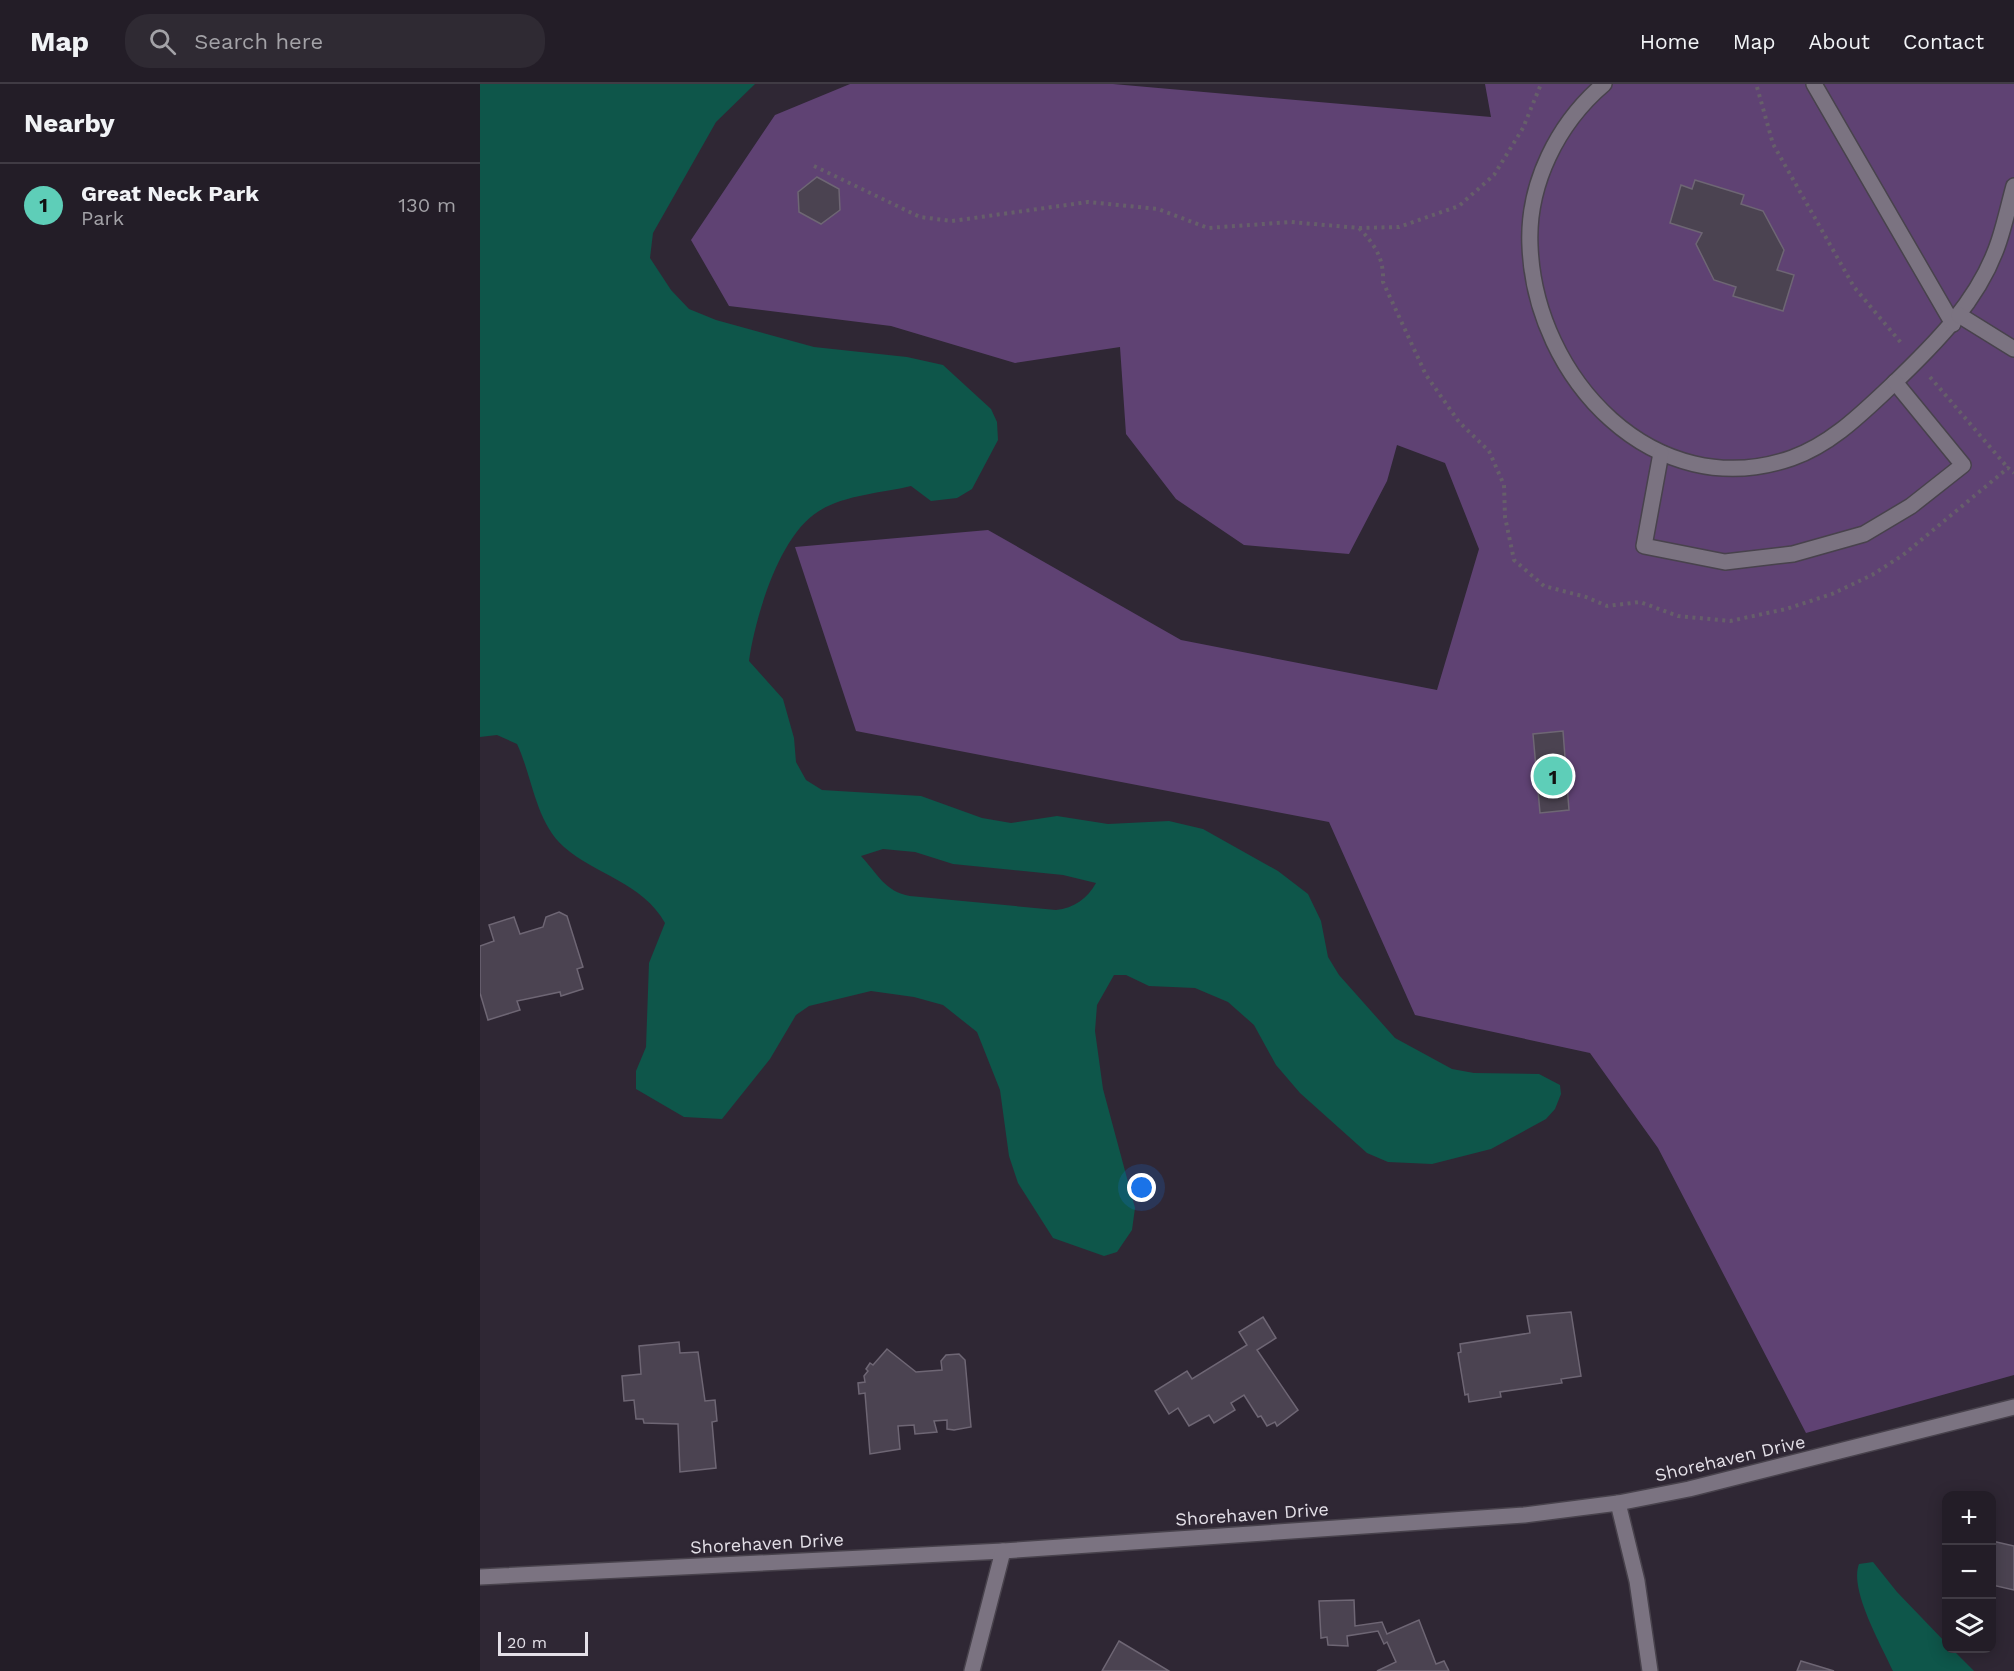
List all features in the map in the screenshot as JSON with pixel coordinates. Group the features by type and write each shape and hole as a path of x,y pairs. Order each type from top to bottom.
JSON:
{"street":[{"path":"1604,84 1567,124 1543,168 1532,215 1530,245 1534,283 1545,321 1578,383 1595,405 1623,431 1661,453 1683,462 1720,470 1756,467 1792,458 1826,442 1853,421 1917,362 1956,319 1981,280 1999,243 2014,186"},
{"path":"1814,84 1956,319 2014,348"},
{"path":"1661,453 1644,546 1725,562 1793,554 1864,534 1911,506 1963,465 1895,382"},
{"name":"Shorehaven Drive","path":"480,1577 1003,1551 1524,1515 1618,1503 1689,1489 2014,1407"},
{"path":"1618,1503 1637,1581 1650,1671"},
{"path":"972,1671 1003,1551"}],"path":[{"path":"814,166 920,217 952,221 1088,202 1158,209 1208,228 1291,222 1359,228 1400,227 1458,206 1494,175 1523,128 1541,84"},
{"path":"1757,87 1773,144 1854,287 2014,473"},
{"path":"1359,228 1375,245 1384,265 1383,282 1426,375 1458,422 1489,451 1504,485 1506,517 1514,560 1544,586 1586,597 1607,606 1640,602 1678,616 1719,620 1730,621 1786,609 1832,594 1872,575 1903,555 2008,468"}],"shaded area":[{"path":"480,84 755,84 716,122 653,233 650,258 671,290 689,309 716,320 814,347 907,357 943,365 991,409 997,422 998,440 972,489 957,498 931,501 911,486 840,501 819,511 805,523 781,558 763,601 749,661 783,699 794,738 796,762 806,780 822,790 921,796 982,818 1011,823 1057,816 1108,824 1169,821 1203,829 1278,871 1308,894 1321,921 1328,957 1339,975 1395,1038 1452,1069 1474,1073 1539,1074 1560,1085 1561,1094 1555,1109 1546,1119 1491,1149 1432,1164 1388,1162 1367,1153 1300,1093 1276,1065 1254,1025 1228,1002 1195,988 1149,986 1126,975 1114,975 1097,1005 1095,1031 1103,1089 1135,1208 1132,1230 1117,1252 1104,1256 1053,1238 1018,1183 1009,1156 1000,1090 977,1032 943,1005 914,997 871,991 809,1006 796,1015 770,1059 722,1119 684,1117 636,1089 636,1071 646,1047 649,963 665,923 656,909 644,898 577,857 554,837 541,812 517,744 497,735 480,737","holes":["883,849 915,852 953,864 1063,875 1096,883 1079,902 1056,910 910,896 901,894 888,886 861,856"]},
{"path":"850,84 1113,84 1491,117 1485,84 2014,84 2014,1375 1806,1433 1658,1148 1590,1053 1415,1015 1329,822 856,731 795,547 988,530 1181,640 1437,690 1479,549 1445,463 1397,445 1387,481 1349,554 1244,545 1176,499 1126,434 1120,347 1015,363 891,326 729,306 691,240 775,115"},
{"path":"1873,1562 1897,1592 1942,1639 1942,1653 1956,1653 1974,1671 1893,1671 1862,1603 1857,1575 1859,1564"}],"building":[{"path":"817,177 839,189 840,210 821,224 799,212 798,192"},
{"path":"1695,180 1744,195 1741,204 1763,211 1784,250 1777,270 1794,275 1783,311 1733,296 1736,287 1714,280 1696,244 1702,233 1670,223 1681,185 1692,189"},
{"path":"1563,731 1569,810 1540,813 1533,734"},
{"path":"559,912 567,916 583,967 577,969 583,989 561,996 560,992 517,1001 520,1010 488,1020 480,993 480,946 494,941 489,925 514,917 520,934 543,927 546,917"},
{"path":"1571,1312 1581,1376 1561,1379 1562,1383 1500,1392 1501,1397 1469,1402 1468,1394 1465,1395 1458,1353 1461,1352 1460,1344 1530,1333 1527,1316"},
{"path":"1263,1317 1276,1338 1257,1350 1298,1410 1277,1426 1275,1422 1267,1426 1261,1416 1258,1417 1244,1395 1231,1403 1235,1410 1214,1423 1209,1415 1189,1426 1178,1408 1169,1414 1155,1391 1187,1371 1192,1379 1247,1345 1239,1332"},
{"path":"679,1342 680,1353 698,1352 705,1401 715,1400 717,1421 712,1422 716,1468 680,1472 678,1424 644,1423 643,1419 636,1419 634,1400 624,1401 622,1376 641,1374 639,1346"},
{"path":"887,1349 916,1372 942,1370 941,1361 946,1355 959,1354 965,1360 971,1427 947,1429 947,1420 934,1421 937,1432 915,1434 914,1425 898,1426 900,1449 870,1454 865,1393 859,1394 858,1383 865,1382 864,1376 870,1363 873,1365"},
{"path":"1996,1542 2014,1546 2014,1590 1996,1586"},
{"path":"1354,1600 1355,1626 1382,1622 1387,1634 1419,1620 1436,1664 1444,1661 1449,1671 1377,1671 1396,1662 1387,1642 1384,1644 1378,1631 1347,1636 1348,1646 1328,1645 1327,1637 1321,1638 1319,1601"},
{"path":"1119,1641 1169,1671 1102,1671"},
{"path":"1801,1661 1834,1671 1797,1671"}],"place":[{"name":"Great Neck Park","path":"1553,776"}]}
